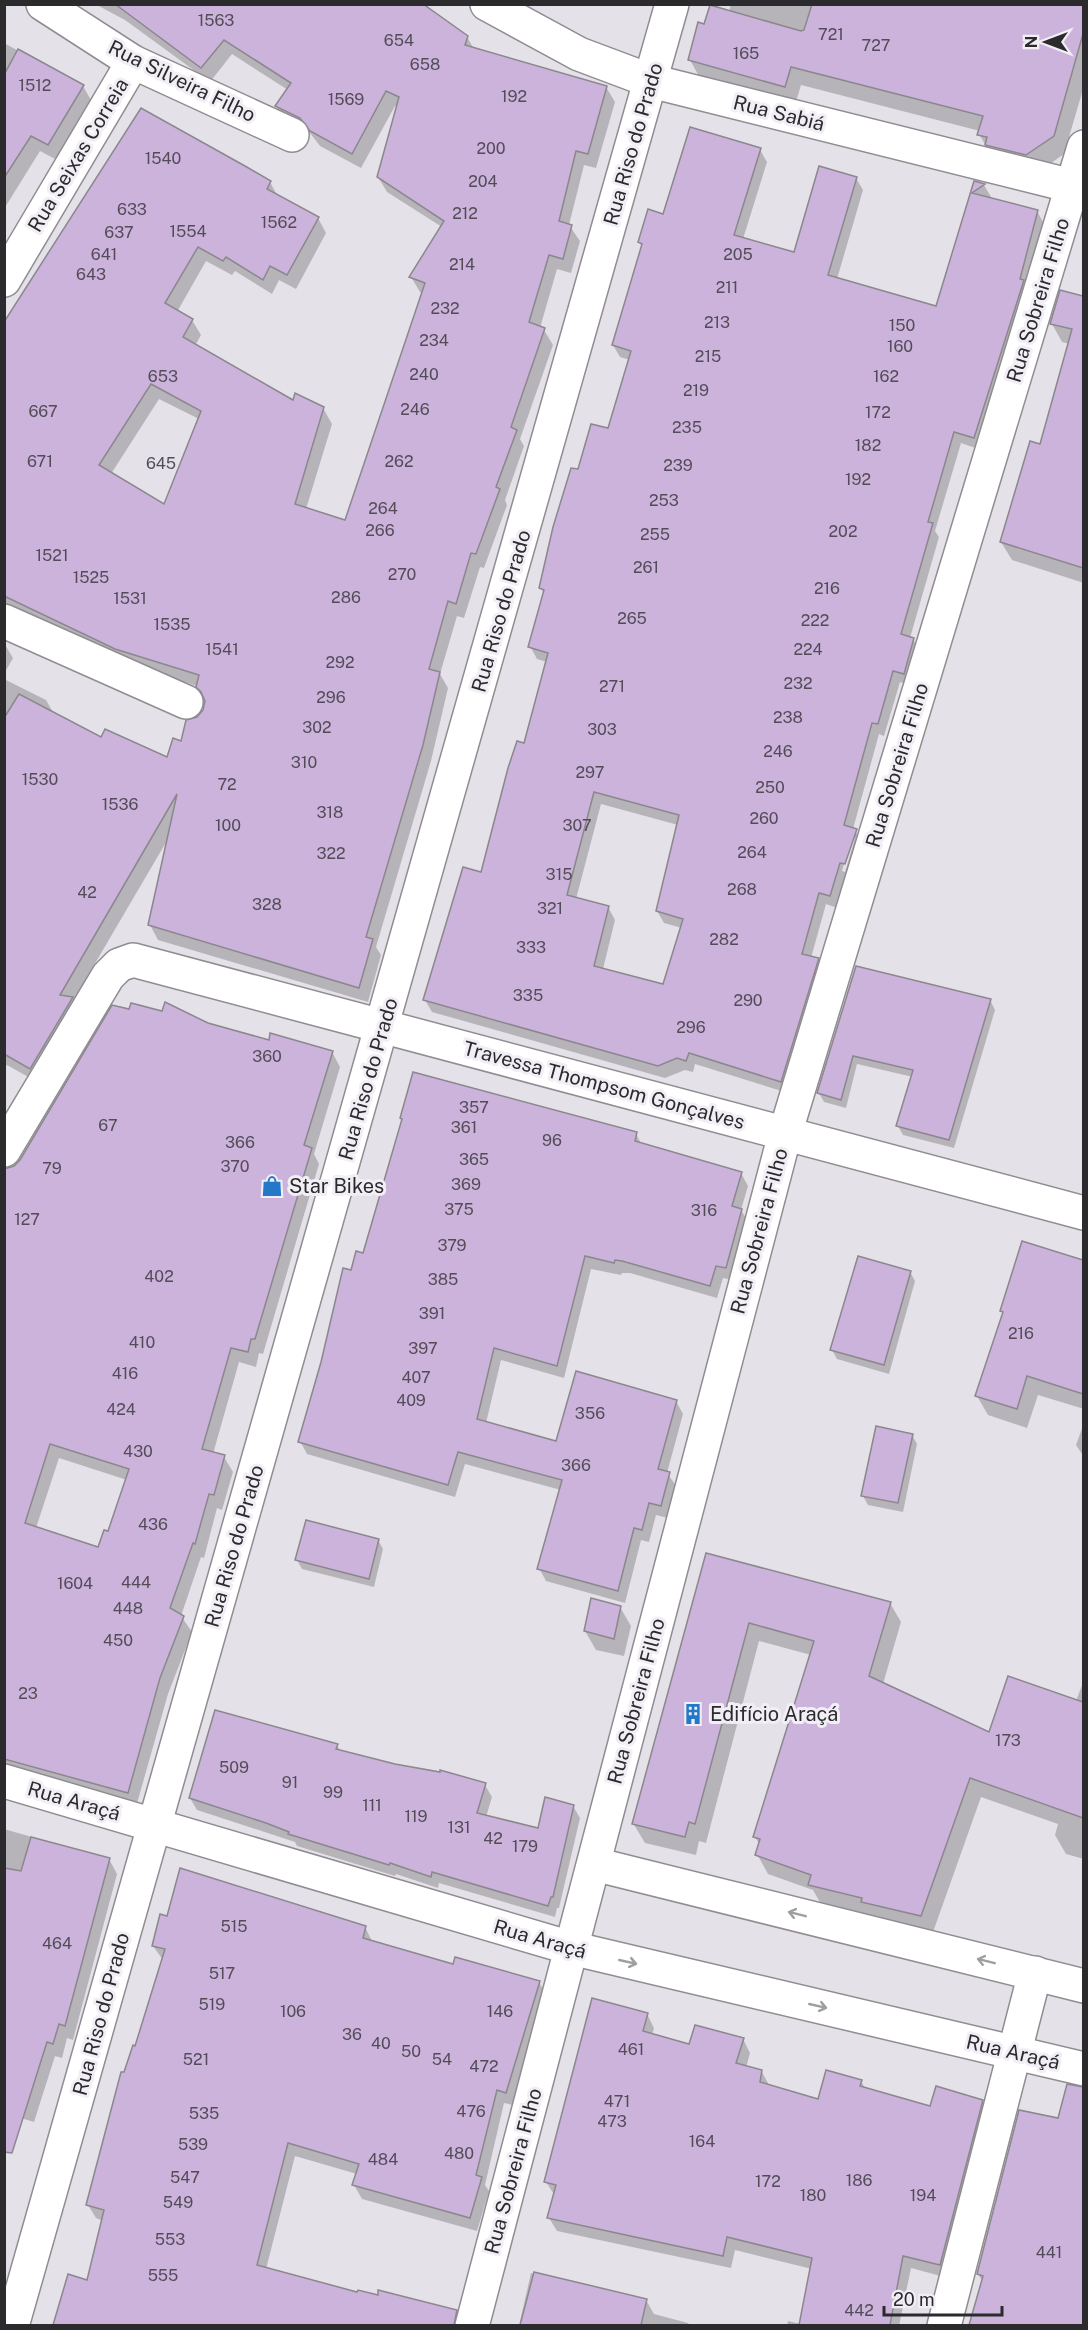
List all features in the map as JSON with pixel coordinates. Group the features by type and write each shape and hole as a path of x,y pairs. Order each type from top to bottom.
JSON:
{"street":[{"name":"Rua Silveira Filho","path":"43,4 133,62 292,135"},
{"name":"Rua Sabiá","path":"487,4 579,54 651,81 1078,188"},
{"name":"Rua Riso do Prado","path":"12,2325 62,2157 153,1824 384,1025 672,4"},
{"name":"Rua Seixas Correia","path":"4,280 133,62"},
{"name":"Rua Sobreira Filho","path":"472,2325 785,1134 1078,188 1083,147"},
{"path":"4,621 186,702"},
{"name":"Travessa Thompsom Gonçalves","path":"4,1150 108,976 125,961 142,961 1083,1213"},
{"name":"Rua Araçá","path":"4,1781 571,1948 1083,2069"},
{"path":"594,1864 1083,1986"},
{"path":"944,2325 1035,1973"}],"building":[{"path":"115,4 423,4 468,36 465,45 607,86 588,154 576,151 559,221 572,225 563,259 549,255 529,322 545,328 511,427 517,430 496,487 500,489 476,554 471,553 456,604 448,601 429,669 440,672 423,745 366,937 373,939 359,988 148,925 177,794 60,995 73,997 30,1069 4,1054 4,718 19,694 101,737 105,729 167,757 173,738 181,741 186,720 197,717 203,710 205,701 196,687 199,675 115,649 4,596 4,322 141,108 271,181 267,189 319,217 287,275 270,266 263,280 226,257 223,261 198,247 165,303 193,319 183,337 293,400 295,393 324,407 295,504 345,520 425,283 409,277 444,221 377,177 399,97 386,91 352,154 310,131 300,118 275,106 291,83 224,40 201,68","holes":["151,384 201,411 164,504 99,465"]},
{"path":"812,4 1083,4 1083,34 1054,136 1026,155 985,145 987,137 977,135 983,116 791,67 785,87 688,60 698,22 704,24 710,5 801,31 804,30"},
{"path":"18,49 84,85 48,145 31,136 4,178 4,75"},
{"path":"690,127 761,148 734,235 794,252 819,166 857,177 828,275 936,306 974,181 985,184 972,193 1038,210 1020,279 1024,280 974,438 954,432 928,522 933,523 901,634 914,638 904,674 893,671 878,724 872,723 844,825 857,829 845,864 840,863 830,896 819,893 802,954 819,958 781,1082 689,1053 686,1061 677,1058 658,1066 423,1000 463,867 481,872 517,741 524,743 548,653 528,647 544,590 539,588 553,527 571,468 578,469 591,424 608,428 631,351 612,345 642,244 638,242 648,209 663,214","holes":["594,792 679,815 656,911 683,919 663,984 594,966 609,906 567,895"]},
{"path":"1060,290 1083,296 1083,568 1000,542 1030,441 1040,444 1072,329 1050,324"},
{"path":"856,966 991,999 949,1140 896,1126 913,1070 853,1056 841,1100 817,1093"},
{"path":"165,1002 208,1023 269,1040 270,1033 333,1051 304,1145 312,1148 255,1339 251,1339 248,1352 231,1348 202,1449 225,1455 214,1495 209,1494 195,1544 193,1543 170,1608 184,1616 160,1678 128,1793 4,1759 4,1169 14,1166 20,1160 112,1005 129,1009 131,1003 162,1011","holes":["50,1444 129,1469 108,1531 104,1530 98,1547 25,1523"]},
{"path":"413,1072 637,1132 635,1141 742,1172 732,1206 742,1209 726,1268 716,1266 710,1286 622,1261 615,1260 614,1263 585,1256 557,1366 494,1348 477,1419 556,1441 576,1371 677,1400 658,1469 670,1472 661,1506 649,1503 642,1530 634,1528 618,1591 537,1569 562,1480 458,1452 448,1485 298,1442 321,1362 343,1268 351,1270 356,1251 363,1253 402,1119 400,1118"},
{"path":"1022,1241 1083,1260 1083,1394 1027,1376 1017,1409 975,1396 1003,1312 1000,1311"},
{"path":"858,1256 911,1271 884,1365 830,1350"},
{"path":"876,1426 913,1434 898,1503 861,1496"},
{"path":"306,1520 379,1539 369,1579 295,1560"},
{"path":"706,1553 891,1602 869,1676 989,1732 1008,1676 1083,1702 1083,1818 970,1778 921,1916 861,1902 862,1898 808,1885 811,1875 755,1855 760,1839 753,1837 814,1641 749,1623 695,1824 689,1822 685,1837 632,1824"},
{"path":"591,1598 621,1606 614,1639 584,1631"},
{"path":"215,1710 338,1744 336,1749 395,1764 440,1772 440,1770 486,1783 477,1813 538,1828 545,1797 574,1805 553,1897 548,1906 432,1872 431,1877 390,1863 389,1865 288,1834 289,1832 266,1823 189,1798"},
{"path":"31,1837 110,1858 65,2026 59,2024 53,2044 47,2042 12,2153 4,2152 4,1868 21,1871"},
{"path":"180,1868 366,1926 363,1938 453,1964 455,1957 540,1981 506,2093 497,2090 476,2175 482,2177 470,2218 352,2185 359,2164 288,2143 257,2265 357,2292 358,2290 378,2295 378,2290 457,2310 454,2325 53,2325 68,2274 87,2280 104,2210 86,2205 121,2072 124,2072 133,2045 135,2046 165,1949 152,1946 160,1914 167,1916"},
{"path":"592,1998 648,2013 643,2031 689,2044 695,2025 744,2038 736,2063 762,2070 760,2082 818,2099 826,2070 862,2080 860,2086 930,2106 936,2086 983,2100 940,2265 903,2256 890,2325 799,2325 812,2258 727,2237 723,2256 547,2218 556,2185 544,2182"},
{"path":"1067,2084 1083,2087 1083,2325 969,2325 983,2276 977,2274 1019,2110 1058,2118"},
{"path":"534,2272 647,2299 641,2325 520,2325"}],"place":[{"name":"Star Bikes","path":"272,1186"},
{"name":"Edifício Araçá","path":"693,1714"}]}
